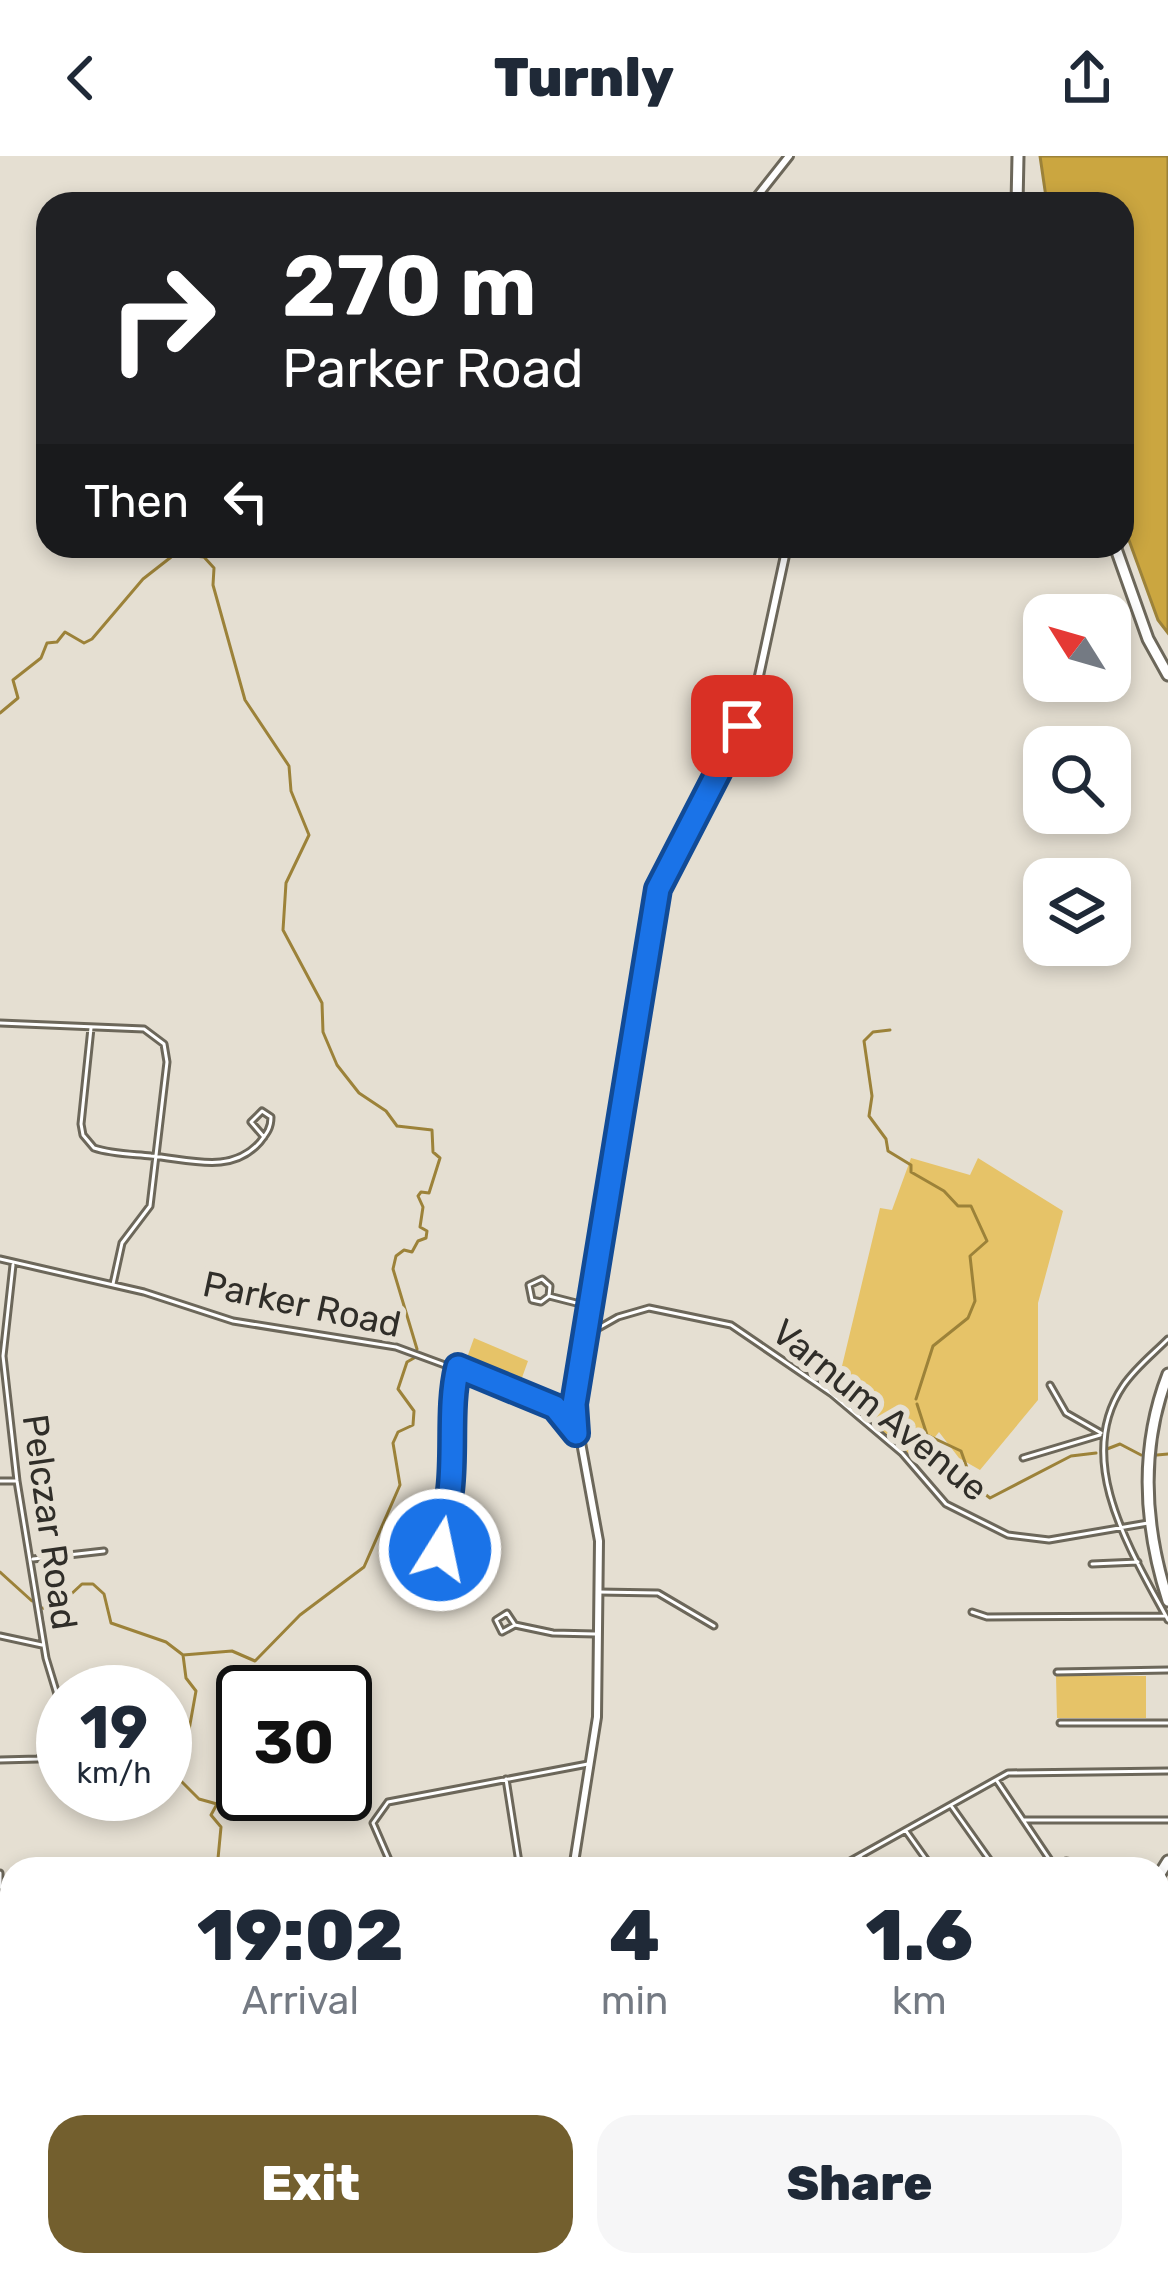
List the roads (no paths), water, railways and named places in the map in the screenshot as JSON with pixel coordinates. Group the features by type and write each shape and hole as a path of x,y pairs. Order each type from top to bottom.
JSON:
{"main road":[{"path":"1017,192 1018,156"},
{"path":"1119,558 1143,627 1168,675"},
{"path":"1168,1374 1149,1454 1150,1523 1168,1601"}],"street":[{"path":"760,192 789,156"},
{"path":"575,1857 597,1717 598,1522 576,1433 574,1404 658,889 754,699 784,558"},
{"path":"0,1023 144,1029 164,1044 148,1211 122,1244 113,1286"},
{"path":"91,1027 82,1135 103,1151 226,1163 244,1156 263,1137"},
{"name":"Parker Road","path":"0,1259 242,1323 396,1346 555,1407 576,1433"},
{"name":"Pelczar Road","path":"13,1263 2,1365 49,1665"},
{"path":"549,1296 590,1306"},
{"name":"Varnum Avenue","path":"586,1335 618,1317 650,1308 723,1322 832,1394 902,1453 926,1486 957,1510 1024,1540 1126,1530 1150,1523"},
{"path":"972,1612 987,1617 1167,1618 1104,1474 1102,1434 1125,1382 1168,1339"},
{"path":"438,1533 449,1506 450,1400 458,1367"},
{"path":"1050,1385 1066,1413 1102,1434"},
{"path":"1023,1458 1102,1434"},
{"path":"0,1481 17,1481"},
{"path":"32,1559 104,1551"},
{"path":"1093,1564 1140,1562"},
{"path":"598,1592 658,1593 714,1626"},
{"path":"515,1625 553,1633 597,1634"},
{"path":"0,1636 44,1646"},
{"path":"1057,1672 1168,1670"},
{"path":"1060,1723 1168,1723"},
{"path":"0,1760 36,1759"},
{"path":"387,1857 374,1828 382,1806 397,1798 590,1764"},
{"path":"860,1856 995,1780 1019,1772 1168,1771"},
{"path":"506,1777 518,1857"},
{"path":"995,1780 1048,1857"},
{"path":"950,1804 987,1857"},
{"path":"1023,1820 1168,1820"},
{"path":"905,1830 924,1857"},
{"path":"0,1873 0,1887"}],"waterway":[{"path":"0,713 18,698 13,680 41,658 47,643 57,642 65,632 84,643 92,639 143,579 170,558"},
{"path":"205,558 214,568 213,585 245,700 289,766 291,791 309,835 286,883 283,930 322,1003 323,1032 337,1065 359,1093 386,1111 397,1126 432,1130 433,1152 440,1158 429,1193 418,1196 423,1207 420,1227 427,1231 426,1238 412,1252 404,1250 396,1256 393,1269 417,1349"},
{"path":"890,1030 873,1032 864,1041 872,1096 869,1116 886,1139 888,1151 911,1165 911,1172 944,1191 958,1206 971,1206 987,1241 970,1256 975,1301 968,1318 933,1346 916,1399"},
{"path":"183,1655 232,1651 255,1661 300,1615 364,1567 400,1485 393,1443 398,1432 413,1425 414,1411 398,1389 407,1362 414,1358"},
{"path":"917,1404 927,1435 961,1451 973,1485 990,1498 1071,1456 1096,1453"},
{"path":"1107,1449 1120,1444 1141,1455"},
{"path":"1157,1455 1168,1454"},
{"path":"0,1572 32,1601"},
{"path":"43,1608 54,1610 82,1584 93,1584 104,1594 111,1623 166,1642 183,1655 186,1678 196,1691 180,1780 199,1799 217,1804 211,1815 221,1827 218,1857"}]}
